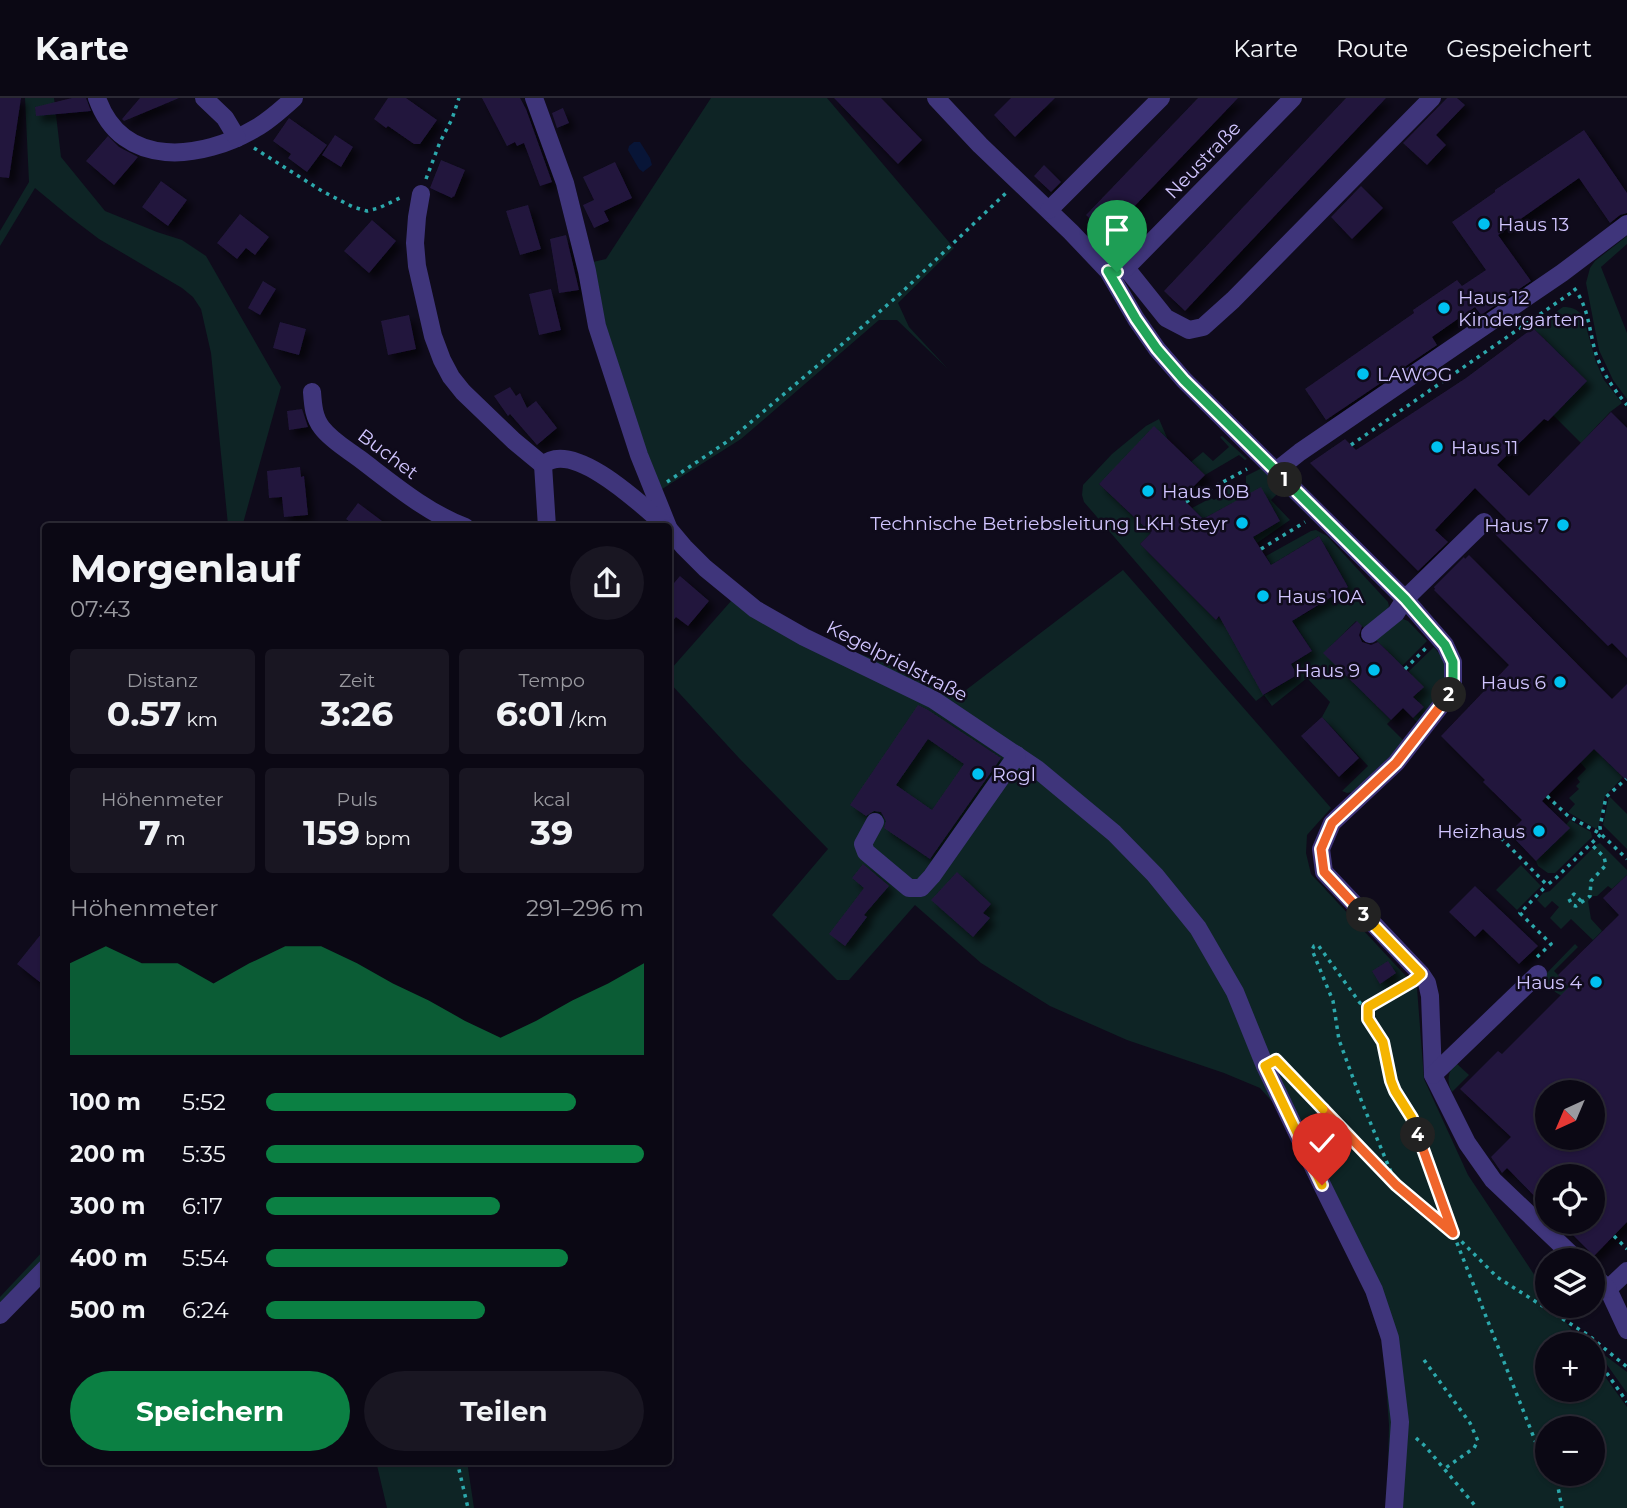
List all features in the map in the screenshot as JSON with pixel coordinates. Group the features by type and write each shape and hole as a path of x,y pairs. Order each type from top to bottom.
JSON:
{"street":[{"path":"97,98 108,122 123,137 135,145 174,153 211,148 237,138 258,127 294,98"},
{"path":"204,98 225,118 237,138"},
{"name":"Kegelprielstraße","path":"534,98 575,218 597,326 639,455 666,523"},
{"path":"1049,210 1161,98"},
{"name":"Neustraße","path":"1117,270 1293,98"},
{"path":"946,101 980,145 1167,318 1189,330 1203,327 1233,300 1432,98"},
{"path":"418,188 415,243 417,265 433,335 442,360 463,392 543,466"},
{"path":"1270,465 1300,452 1562,273 1627,224"},
{"path":"1117,270 1136,319 1157,349 1405,599 1445,645 1453,662 1453,690 1396,763 1332,823 1321,849 1324,872 1427,983 1430,996 1433,1075 1467,1143 1493,1180 1564,1248"},
{"name":"Buchet","path":"312,393 315,416 330,436 422,505 455,523"},
{"path":"547,523 543,466 549,460 556,459 590,468 619,487 663,523"},
{"path":"1370,634 1396,613 1405,599 1484,522"},
{"name":"Kegelprielstraße","path":"672,532 705,568 755,609 804,637 934,700 1017,755 1114,833 1155,875 1198,928 1235,992 1265,1066 1374,1290 1390,1338 1399,1422 1394,1508"},
{"path":"875,822 863,844 866,852 909,888 921,888 1017,755"},
{"path":"1433,1075 1536,967"},
{"path":"1608,1289 1627,1271"},
{"path":"0,1315 42,1272"},
{"path":"1605,1286 1627,1330"}],"path":[{"path":"237,138 322,191 367,211 379,208 418,188 452,119 459,98"},
{"path":"653,490 732,439 901,293 1018,180"},
{"path":"1562,273 1580,296 1589,318 1601,366 1627,405"},
{"path":"1351,445 1575,290"},
{"path":"1186,502 1270,465"},
{"path":"1261,549 1318,514"},
{"path":"1405,669 1438,637"},
{"path":"1601,834 1606,797 1626,779"},
{"path":"1547,796 1568,816 1601,834 1627,859"},
{"path":"1536,967 1551,944 1520,913 1601,834"},
{"path":"1501,838 1548,885"},
{"path":"1581,901 1590,896 1591,881 1606,865 1604,857 1591,844"},
{"path":"1368,1007 1360,1003 1318,946 1314,946 1312,950 1332,1001 1339,1040 1396,1185"},
{"path":"1368,1007 1421,974"},
{"path":"1368,1007 1368,1019 1383,1042 1391,1081 1412,1118 1453,1233 1535,1440"},
{"path":"1265,1066 1276,1060 1396,1185 1453,1233 1497,1277 1583,1332"},
{"path":"1614,1236 1627,1249"},
{"path":"1605,1349 1627,1367"},
{"path":"1424,1360 1470,1423 1478,1441 1474,1448 1444,1469"},
{"path":"1605,1371 1627,1402"},
{"path":"1399,1422 1425,1446 1477,1508"},
{"path":"458,1465 468,1508"},
{"path":"1558,1486 1562,1508"}],"green space":[{"path":"25,98 54,98 61,157 105,211 182,240 206,256 281,387 243,523 228,523 211,353 201,309 193,297 182,288 99,239 35,188 0,246 0,231 29,182"},
{"path":"711,98 827,98 954,248 898,303 909,327 948,369 897,320 879,320 741,439 659,491 603,319 593,262 606,259"},
{"path":"1627,236 1627,244 1601,267 1627,333 1627,399 1613,380 1599,350 1586,283 1595,261"},
{"path":"1563,307 1574,309 1583,316 1604,380 1622,403 1581,443 1553,415 1586,380 1533,328"},
{"path":"1159,419 1168,440 1099,484 1151,533 1140,544 1216,620 1221,615 1264,695 1256,701 1084,502 1083,485 1112,454 1146,426"},
{"path":"1220,437 1247,459 1239,455 1205,475 1191,462 1203,452 1213,461 1229,447"},
{"path":"1262,468 1282,489 1271,500 1290,520 1257,543 1253,537 1280,521 1261,488 1203,519 1192,508 1211,498 1214,500 1227,492 1227,487 1233,492 1246,483 1246,476"},
{"path":"1316,530 1327,536 1388,602 1387,610 1364,628 1356,621 1324,653 1391,720 1387,724 1403,740 1402,745 1352,792 1347,793 1342,791 1368,766 1322,717 1330,702 1307,678 1272,706 1264,695 1297,675 1291,664 1312,651 1286,611 1303,615 1348,587 1319,536 1271,565 1266,556"},
{"path":"1123,570 1331,808 1307,835 1306,853 1311,874 1417,988 1424,1079 1468,1175 1535,1276 1535,1318 1563,1318 1573,1332 1535,1332 1535,1402 1605,1402 1605,1377 1627,1407 1627,1508 1387,1508 1389,1425 1383,1341 1372,1298 1276,1106 1260,1088 1127,1040 1050,1006 981,963 915,905 849,980 837,980 772,915 828,849 672,685 672,668 739,592 814,637 966,690"},
{"path":"1403,619 1427,641 1402,666 1375,639 1397,620"},
{"path":"1434,647 1446,663 1446,687 1418,723 1413,718 1424,707 1413,697 1423,687 1408,672"},
{"path":"1594,749 1623,777 1605,796 1596,829 1568,812 1575,804 1569,798 1579,789 1576,786 1580,782 1577,778 1586,769 1580,762"},
{"path":"1609,796 1627,814 1627,849 1603,825"},
{"path":"1570,820 1591,832 1592,837 1555,873 1548,873 1538,866 1536,861"},
{"path":"1600,843 1627,870 1627,875 1612,889 1608,886 1588,901 1591,919 1602,931 1593,940 1571,919 1561,929 1550,918 1559,907 1552,901 1545,908 1537,900"},
{"path":"1521,865 1541,886 1517,910 1496,890"},
{"path":"1575,944 1578,947 1554,971 1571,988 1562,996 1551,988 1543,977"},
{"path":"1456,1063 1469,1075 1452,1092 1449,1076"},
{"path":"42,1252 42,1264 0,1308 0,1297"},
{"path":"1605,1356 1627,1372 1627,1393 1605,1362"},
{"path":"377,1465 468,1465 474,1508 387,1508"}],"water":[{"path":"634,142 640,142 650,158 652,165 643,172 628,150"}],"building":[{"path":"0,98 21,98 9,178 0,177"},
{"path":"72,98 86,98 91,111 36,116 35,107"},
{"path":"140,98 179,98 124,121 122,119"},
{"path":"388,98 406,98 437,120 420,144 414,144 374,119"},
{"path":"482,98 520,98 552,182 540,186 524,143 517,146 515,142 507,146"},
{"path":"834,98 881,98 922,140 898,164"},
{"path":"1011,98 1055,98 1015,137 994,115"},
{"path":"1198,98 1238,98 1107,235 1086,215"},
{"path":"1346,98 1386,98 1185,311 1164,291"},
{"path":"1447,98 1457,98 1465,105 1436,135 1446,145 1427,165 1403,143"},
{"path":"563,108 569,123 557,128 552,113"},
{"path":"289,118 327,145 307,172 288,158 291,154 273,141"},
{"path":"1584,130 1627,193 1627,213 1610,223 1579,178 1498,235 1531,281 1481,315 1475,307 1432,337 1437,345 1326,420 1305,389 1457,280 1462,286 1486,270 1452,222"},
{"path":"335,135 353,147 341,167 322,155"},
{"path":"108,136 119,147 138,157 114,185 86,161"},
{"path":"441,160 465,170 452,198 430,188"},
{"path":"615,162 632,198 604,211 609,221 594,228 583,205 594,200 583,177"},
{"path":"1044,165 1061,182 1051,192 1034,176"},
{"path":"161,181 187,200 168,226 142,207"},
{"path":"1361,186 1383,208 1352,239 1331,217"},
{"path":"528,205 541,249 520,255 506,211"},
{"path":"240,214 269,237 255,255 246,248 237,259 217,243"},
{"path":"372,220 396,241 369,273 344,251"},
{"path":"566,235 579,290 559,293 550,239"},
{"path":"263,281 276,289 260,315 248,308"},
{"path":"551,289 561,330 539,335 529,294"},
{"path":"409,315 416,349 388,355 381,321"},
{"path":"280,322 306,329 299,355 273,348"},
{"path":"1533,328 1587,381 1548,421 1544,419 1497,465 1529,496 1611,412 1627,428 1627,658 1612,643 1608,646 1493,532 1506,519 1475,488 1435,530 1448,542 1418,571 1310,463 1345,439 1356,450 1466,378"},
{"path":"510,387 516,396 520,393 527,408 536,401 557,428 537,445 510,414 508,416 494,396"},
{"path":"302,409 308,427 289,430 287,411"},
{"name":"Haus 10A","path":"1154,426 1205,475 1182,498 1203,519 1261,487 1280,521 1253,537 1271,565 1319,536 1348,587 1292,621 1312,651 1291,664 1297,675 1263,695 1219,616 1216,620 1140,544 1151,533 1099,484"},
{"path":"300,467 301,477 304,476 308,515 284,517 282,497 269,498 267,471"},
{"path":"358,503 385,523 352,523 346,519"},
{"path":"1469,555 1612,699 1627,684 1627,781 1594,749 1542,801 1570,828 1536,861 1509,833 1522,820 1441,736 1509,665 1434,590 1464,557 1465,559"},
{"path":"680,576 709,601 688,626 676,617 672,622 672,585"},
{"name":"Haus 9","path":"1357,621 1362,626 1359,635 1362,642 1371,645 1378,642 1424,687 1413,697 1424,707 1413,718 1403,708 1391,720 1323,653"},
{"name":"Rogl","path":"918,705 1001,758 930,859 884,828 886,821 881,812 874,811 866,816 850,805","holes":["928,739 964,764 932,810 896,785"]},
{"path":"1322,717 1359,758 1339,777 1301,736"},
{"path":"863,864 889,886 864,915 867,917 845,946 829,934 864,888 852,878"},
{"path":"957,872 991,904 983,913 990,918 973,937 931,900"},
{"path":"1627,875 1627,1222 1602,1248 1586,1248 1572,1234 1605,1234 1605,1164 1535,1164 1535,1197 1507,1168 1502,1173 1491,1157 1511,1137 1460,1089 1498,1051 1502,1054 1569,987 1558,975 1619,915 1603,898"},
{"path":"1475,886 1538,946 1519,964 1483,929 1475,937 1449,912"},
{"path":"42,933 42,984 17,964"},
{"path":"1388,961 1396,973 1380,984 1372,971"}],"place":[{"name":"Haus 13","path":"1484,224"},
{"name":"Haus 12 Kindergarten","path":"1444,308"},
{"name":"LAWOG","path":"1363,374"},
{"name":"Haus 11","path":"1437,447"},
{"name":"Haus 10B","path":"1148,491"},
{"name":"Technische Betriebsleitung LKH Steyr","path":"1242,523"},
{"name":"Haus 7","path":"1563,525"},
{"name":"Haus 10A","path":"1263,596"},
{"name":"Haus 9","path":"1374,670"},
{"name":"Haus 6","path":"1560,682"},
{"name":"Rogl","path":"978,774"},
{"name":"Heizhaus","path":"1539,831"},
{"name":"Haus 4","path":"1596,982"}],"route":[{"path":"1117,272 1108,271 1157,349 1184,380 1405,599 1445,645 1453,662 1453,690 1396,763 1332,823 1321,849 1324,872 1421,974 1368,1007 1367,1013 1383,1042 1391,1081 1412,1118 1453,1233 1396,1185 1276,1060 1265,1066 1322,1185"}]}
